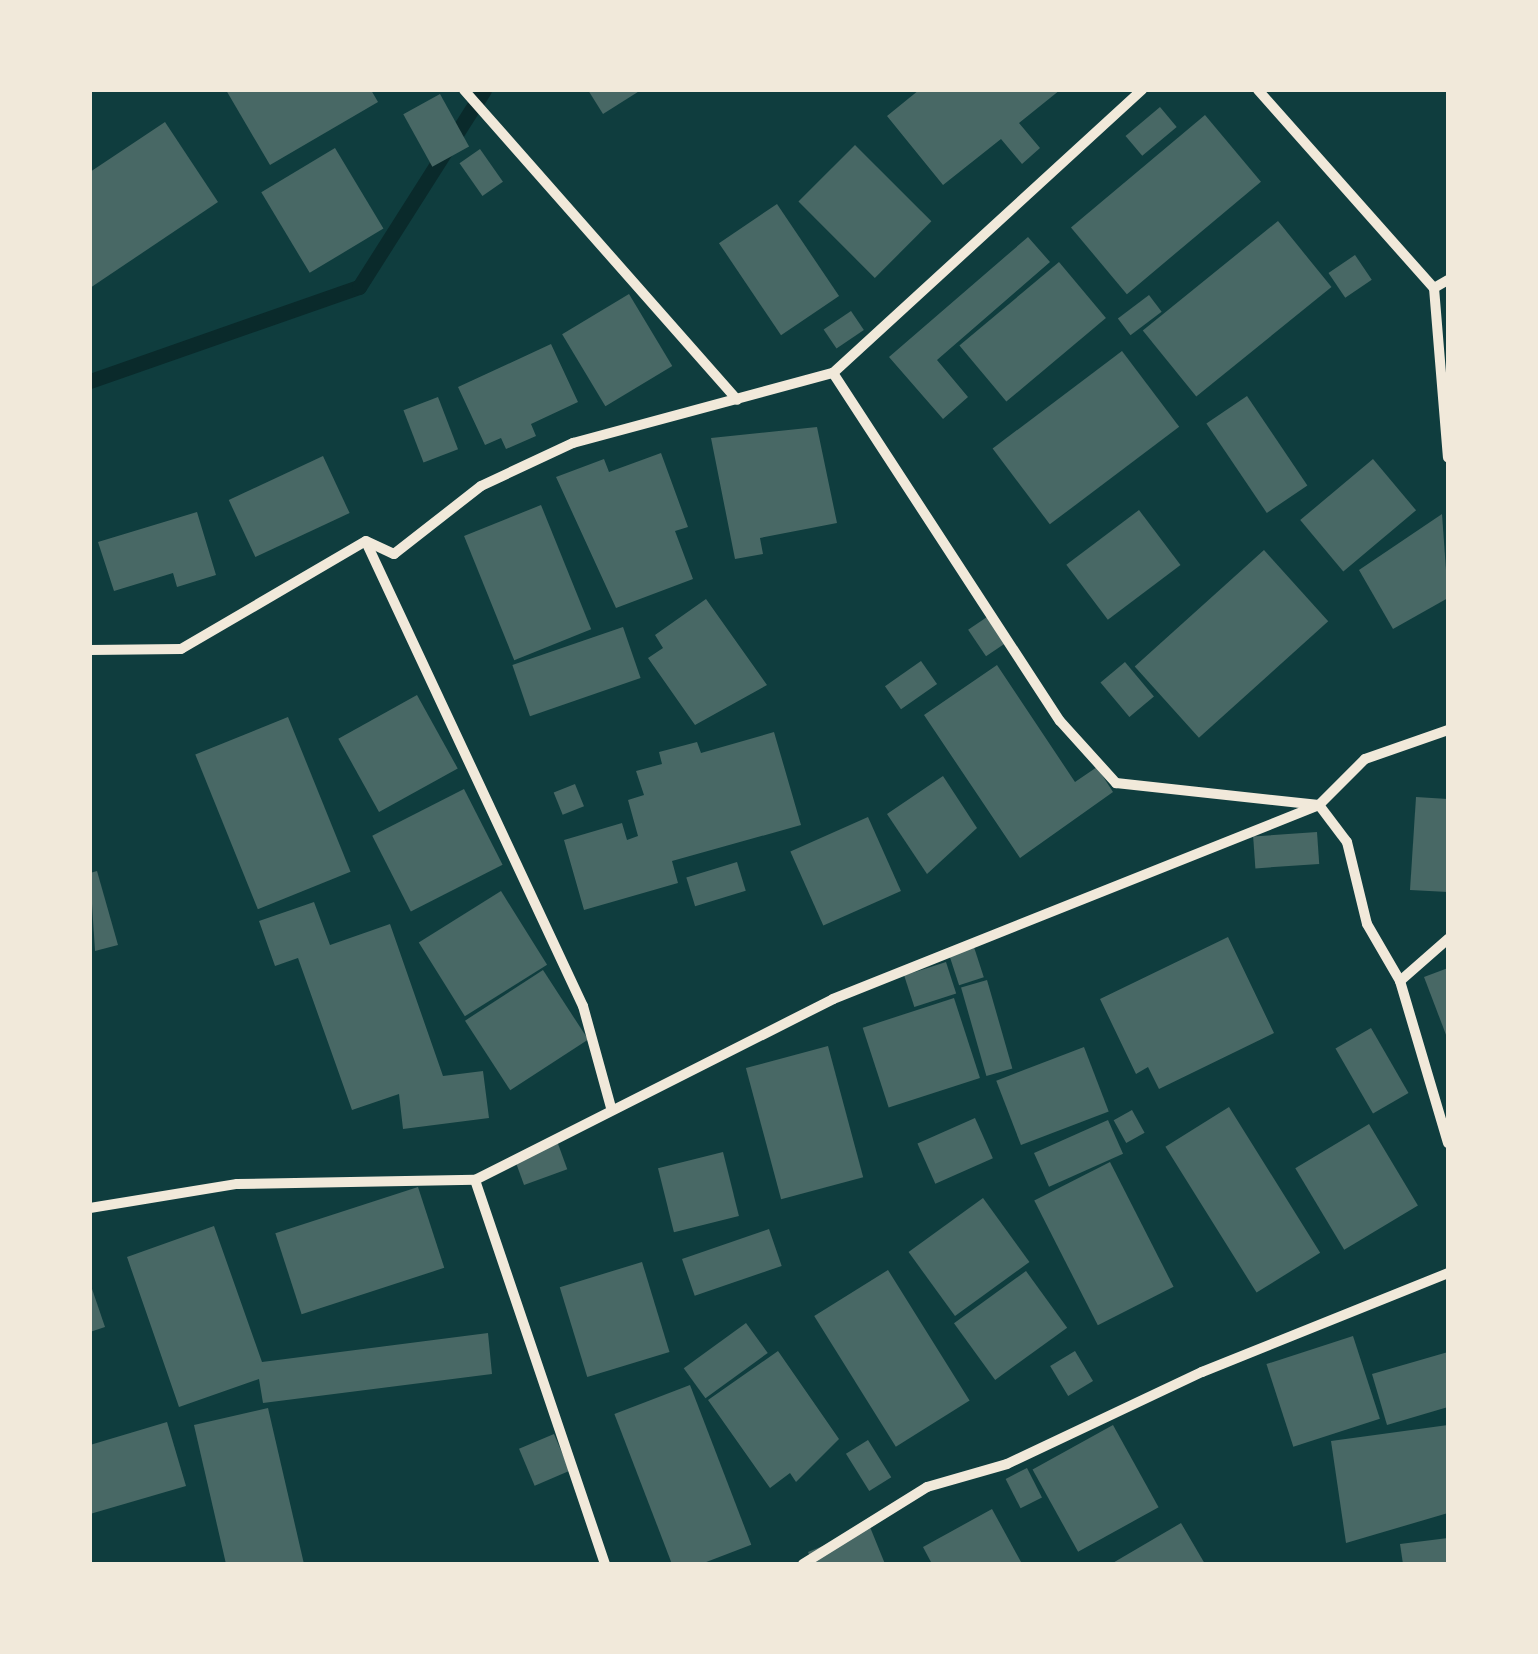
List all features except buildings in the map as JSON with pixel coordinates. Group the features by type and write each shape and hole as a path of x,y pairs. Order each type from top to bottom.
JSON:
{"street":[{"path":"464,90 737,400"},
{"path":"366,541 394,554 481,486 572,443 833,372 1142,90"},
{"path":"1258,90 1434,288 1448,457"},
{"path":"1434,288 1448,280"},
{"path":"833,372 1060,720 1116,783 1319,805 1346,842 1367,924 1400,981 1448,1143"},
{"path":"90,650 181,649 366,541"},
{"path":"366,541 583,1006 611,1108"},
{"path":"90,1208 237,1184 475,1180 833,999 1319,805 1365,759 1448,730"},
{"path":"1400,981 1448,939"},
{"path":"475,1180 605,1564"},
{"path":"802,1564 928,1486 1007,1464 1202,1372 1448,1273"}],"waterway":[{"path":"90,381 359,287 484,90"}]}
